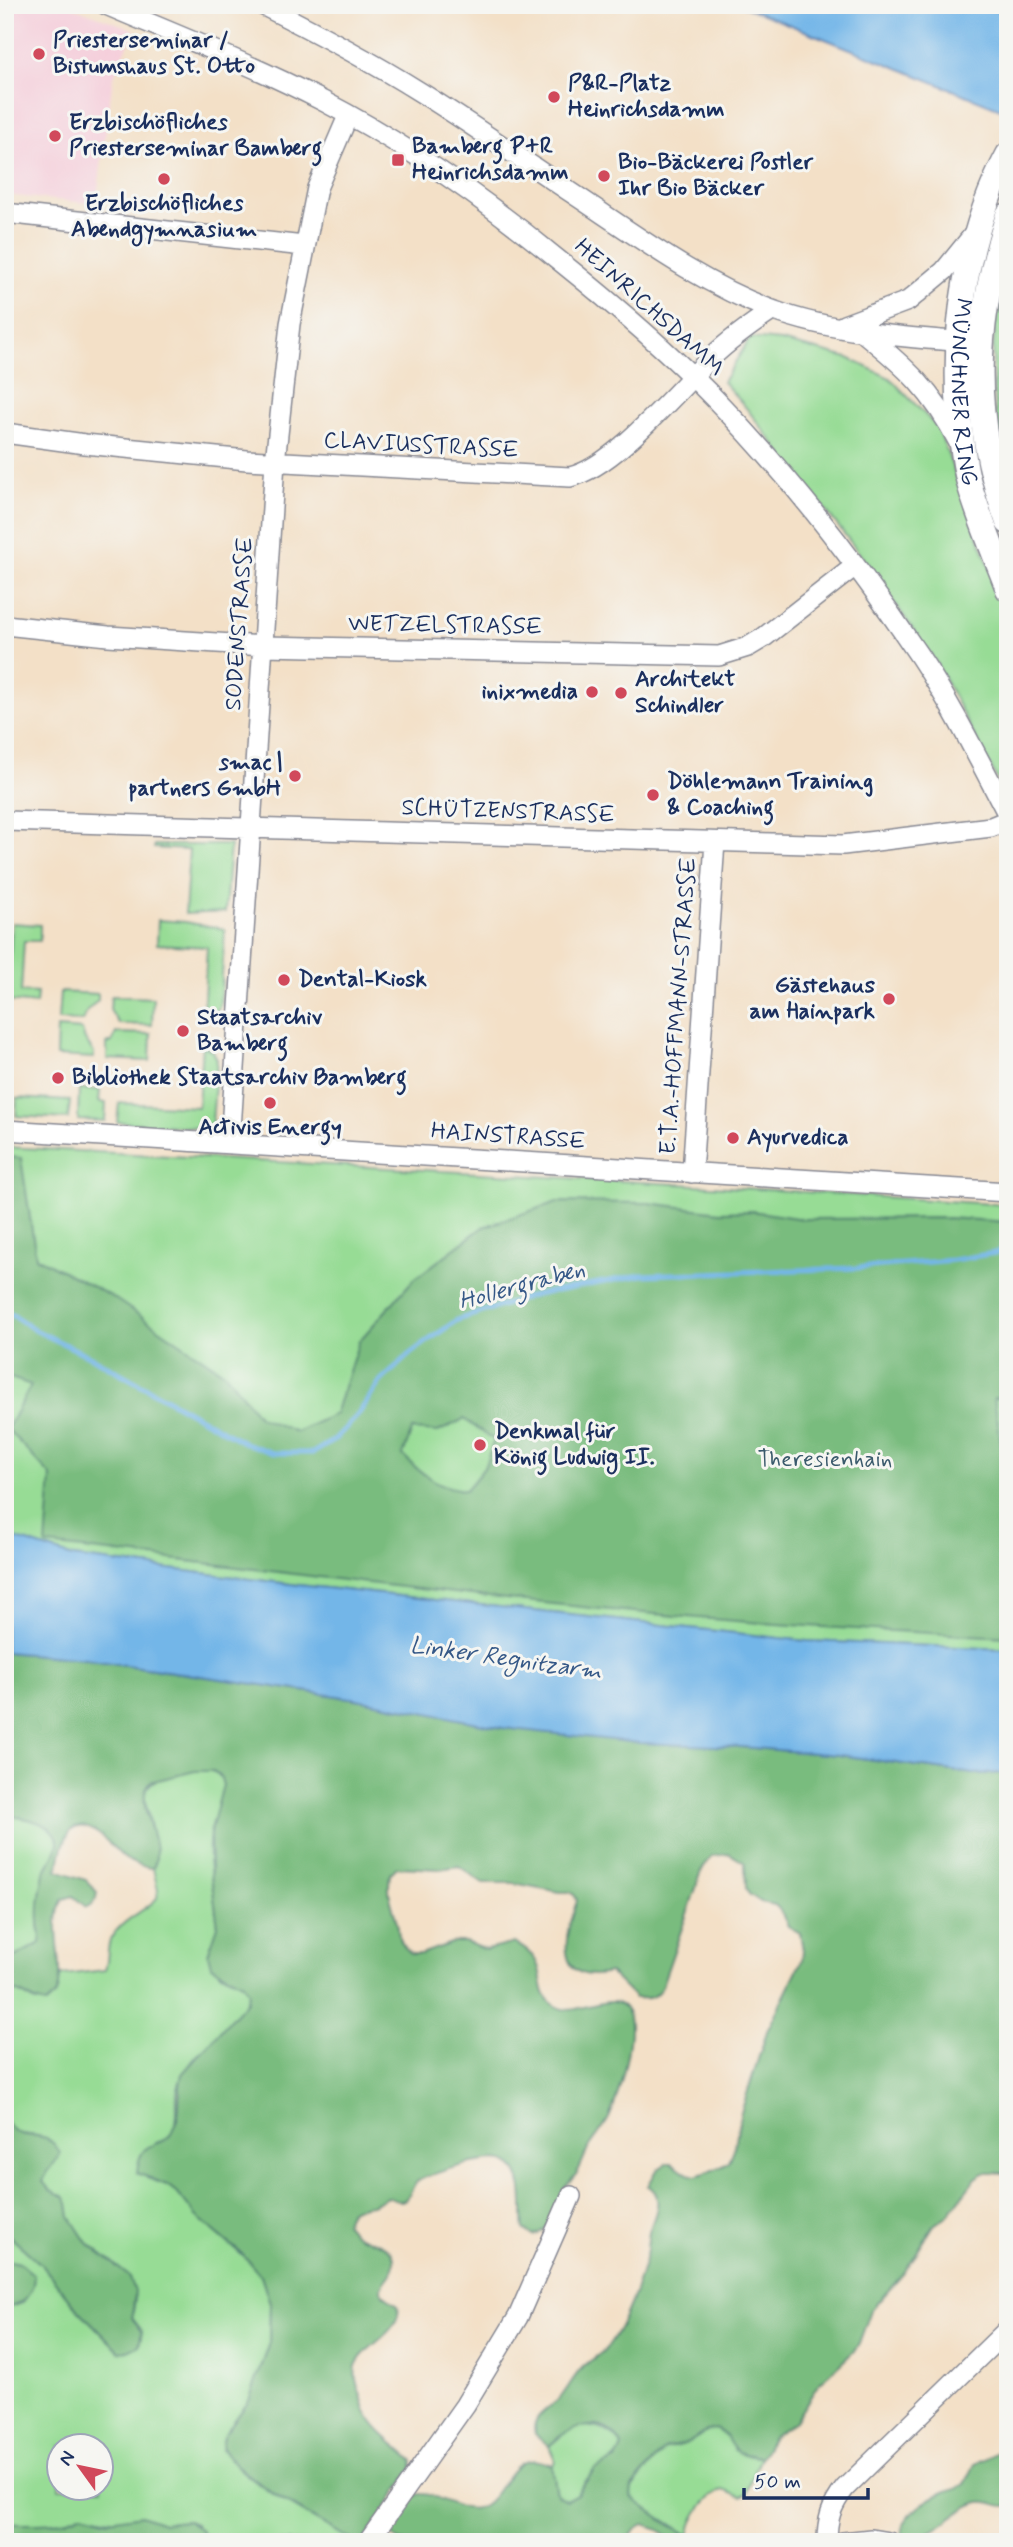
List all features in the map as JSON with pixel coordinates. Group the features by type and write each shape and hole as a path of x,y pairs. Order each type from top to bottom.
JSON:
{"main road":[{"name":"MÜNCHNER RING","path":"1004,162 976,232 966,279 970,342 985,447 1008,522"},
{"name":"MÜNCHNER RING","path":"1008,215 957,387 962,447 969,483 1008,589"}],"street":[{"name":"HEINRICHSDAMM","path":"106,5 261,72 348,116 430,166 497,212 607,299 693,377 802,497 920,658 956,717 1008,817"},
{"path":"262,5 372,63 421,93 652,248 719,286 773,310 850,328 970,342"},
{"name":"SODENSTRASSE","path":"230,1144 275,462 289,324 317,188 348,116"},
{"path":"5,214 304,246"},
{"path":"850,328 908,301 944,271 976,232"},
{"name":"CLAVIUSSTRASSE","path":"5,433 99,446 275,462 570,477 581,475 605,459 713,356 773,310"},
{"path":"850,328 888,352 924,387 962,447"},
{"name":"WETZELSTRASSE","path":"5,625 108,636 264,646 719,656 748,647 763,638 855,566"},
{"name":"SCHÜTZENSTRASSE","path":"5,821 715,842 868,843 991,827 1008,817"},
{"name":"E.T.A.-HOFFMANN-STRASSE","path":"692,1173 715,842"},
{"name":"HAINSTRASSE","path":"5,1130 1008,1192"},
{"path":"368,2542 465,2405 518,2317 570,2196"},
{"path":"827,2542 828,2516 845,2488 1008,2329"},
{"path":"843,2542 871,2539 889,2542"}],"shaded area":[{"name":"Erzbischöfliches Priesterseminar Bamberg","path":"5,5 67,5 135,30 113,78 96,204 5,195"}],"green space":[{"path":"1008,265 1008,474 996,421 993,363 996,320"},
{"path":"750,338 781,341 848,358 890,378 938,428 1008,616 1008,800 935,661 866,562 723,382"},
{"path":"154,845 230,845 225,912 185,914 189,850 154,848"},
{"path":"158,920 225,929 220,1006 215,1014 203,1016 207,947 157,944"},
{"path":"12,923 40,925 40,941 24,941 21,992 37,993 36,1004 7,1001"},
{"path":"60,992 98,994 98,1000 82,1021 58,1020"},
{"path":"111,996 153,998 152,1025 119,1024 110,1010"},
{"path":"57,1028 82,1030 94,1058 56,1056"},
{"path":"116,1033 151,1034 150,1061 107,1059 107,1044 112,1042"},
{"path":"202,1045 213,1051 217,1059 212,1123 202,1128 117,1122 119,1103 198,1107"},
{"path":"79,1089 100,1090 99,1102 106,1103 105,1121 78,1120"},
{"path":"17,1098 70,1101 68,1119 16,1116"},
{"name":"Theresienhain","path":"5,1147 1008,1205 1008,1649 807,1641 299,1585 73,1557 5,1535"},
{"name":"Theresienhain","path":"5,1157 21,1158 36,1257 111,1296 226,1374 259,1417 296,1432 335,1414 359,1341 413,1280 483,1227 557,1202 649,1203 720,1212 752,1211 803,1219 948,1218 1008,1222 1008,1399 994,1398 1004,1460 1008,1460 1008,1637 644,1613 46,1545 51,1476 7,1429 31,1385 5,1376","holes":["464,1419 494,1440 484,1468 466,1490 431,1479 403,1455 412,1430 438,1432"]},
{"path":"5,1652 85,1659 357,1699 503,1728 839,1755 974,1774 1008,1773 1008,2173 984,2173 976,2178 948,2215 934,2225 904,2273 871,2310 853,2352 818,2385 795,2421 773,2436 761,2457 739,2452 731,2446 726,2435 715,2429 688,2443 664,2449 632,2487 631,2497 689,2535 687,2542 675,2542 660,2530 643,2525 635,2530 627,2542 402,2542 387,2532 387,2528 403,2504 415,2495 423,2494 458,2506 476,2508 492,2498 518,2465 526,2461 538,2461 552,2465 557,2495 566,2500 577,2494 595,2469 616,2460 622,2446 607,2429 587,2426 567,2433 549,2446 535,2434 535,2422 557,2402 583,2367 606,2349 626,2315 646,2256 649,2232 656,2212 656,2195 648,2186 657,2170 667,2163 672,2163 688,2174 697,2176 729,2162 735,2146 740,2116 767,2031 802,1960 803,1950 800,1933 788,1926 780,1910 775,1905 761,1902 749,1894 746,1888 745,1863 730,1854 712,1856 703,1868 661,1988 650,1998 635,1998 610,1973 592,1975 579,1972 571,1965 567,1942 577,1901 571,1892 514,1883 483,1883 459,1866 439,1869 397,1867 390,1874 390,1897 400,1941 411,1954 421,1954 454,1942 465,1942 487,1950 514,1943 535,1959 542,1986 550,2002 568,2010 606,2002 615,2003 622,2006 628,2014 630,2036 621,2082 609,2118 588,2149 577,2173 565,2188 550,2223 540,2233 533,2236 524,2229 520,2180 511,2165 504,2161 479,2162 435,2174 416,2182 403,2201 388,2197 371,2205 354,2208 349,2213 345,2223 353,2232 391,2251 394,2265 381,2289 383,2294 398,2305 395,2323 360,2358 355,2373 357,2383 365,2410 374,2425 413,2461 413,2468 363,2542 355,2542 264,2486 232,2461 224,2450 223,2437 249,2401 269,2346 270,2303 261,2276 241,2253 196,2216 179,2194 167,2185 137,2173 142,2153 164,2140 174,2129 182,2074 247,2001 249,1992 243,1983 211,1966 208,1954 218,1926 211,1876 210,1834 223,1785 220,1775 213,1771 195,1771 150,1782 145,1792 145,1802 155,1847 153,1868 126,1859 98,1833 83,1826 69,1833 57,1870 86,1880 97,1892 95,1900 86,1907 73,1896 63,1899 57,1921 60,1982 57,1994 46,2004 5,1990 5,1962 41,1943 41,1889 44,1873 56,1853 58,1844 53,1831 46,1826 29,1819 5,1816"},
{"path":"204,1770 214,1772 221,1778 222,1797 211,1827 209,1845 218,1926 215,1935 219,1972 243,1983 249,1992 239,2014 203,2049 182,2078 177,2096 175,2128 165,2139 155,2143 147,2178 167,2185 179,2194 197,2216 251,2263 261,2276 270,2303 269,2346 249,2401 228,2429 222,2449 233,2463 265,2489 355,2542 207,2542 195,2524 188,2521 163,2523 141,2515 116,2520 82,2513 47,2525 5,2524 5,2308 22,2303 30,2292 20,2263 5,2260 5,2232 42,2265 72,2303 119,2351 139,2345 142,2331 132,2318 135,2300 130,2277 87,2243 43,2182 60,2153 41,2137 19,2134 5,2120 5,1990 17,1991 37,2003 59,1988 59,1977 63,1975 105,1970 109,1942 116,1931 157,1898 153,1868 156,1851 144,1795 153,1782 178,1773"},
{"path":"5,1816 29,1819 46,1826 57,1837 58,1844 42,1884 39,1917 41,1943 5,1962"},
{"path":"5,2120 18,2133 47,2139 60,2153 43,2182 50,2190 64,2196 70,2217 87,2243 130,2277 135,2292 132,2318 142,2331 139,2345 134,2348 119,2351 72,2303 42,2265 5,2232"},
{"path":"5,2260 20,2263 34,2275 32,2288 26,2298 5,2308"},
{"path":"582,2426 605,2430 615,2436 622,2446 618,2456 594,2471 577,2494 561,2499 554,2486 555,2460 549,2446 568,2431"},
{"path":"715,2429 726,2435 734,2450 761,2457 746,2494 741,2497 723,2490 711,2496 693,2522 689,2535 636,2502 629,2492 664,2449 688,2443"},
{"path":"1008,2442 1008,2506 980,2502 960,2511 932,2531 912,2537 901,2534 906,2520 917,2508 938,2495 965,2484 975,2464 994,2454"},
{"path":"82,2513 109,2520 141,2515 163,2523 188,2521 201,2530 207,2542 5,2542 5,2524 54,2523"}],"water":[{"path":"740,5 983,5 1008,14 1008,112"},
{"name":"Linker Regnitzarm","path":"5,1535 73,1557 299,1585 807,1641 1008,1649 1008,1773 974,1774 839,1755 741,1747 639,1743 503,1728 357,1699 85,1659 5,1652"}],"waterway":[{"name":"Hollergraben","path":"5,1310 35,1330 93,1358 245,1443 273,1453 313,1453 334,1440 357,1416 380,1382 411,1353 457,1320 535,1295 641,1275 857,1268 953,1260 995,1253 1008,1247"}],"place":[{"name":"Priesterseminar / Bistumshaus St. Otto","path":"39,54"},
{"name":"P&R-Platz Heinrichsdamm","path":"554,97"},
{"name":"Erzbischöfliches Priesterseminar Bamberg","path":"55,136"},
{"name":"Bamberg P+R Heinrichsdamm","path":"398,160"},
{"name":"Bio-Bäckerei Postler Ihr Bio Bäcker","path":"604,176"},
{"name":"Erzbischöfliches Abendgymnasium","path":"164,179"},
{"name":"inixmedia","path":"592,692"},
{"name":"Architekt Schindler","path":"621,693"},
{"name":"smac | partners GmbH","path":"295,776"},
{"name":"Döhlemann Training & Coaching","path":"653,795"},
{"name":"Dental-Kiosk","path":"284,980"},
{"name":"Gästehaus am Hainpark","path":"889,999"},
{"name":"Staatsarchiv Bamberg","path":"183,1031"},
{"name":"Bibliothek Staatsarchiv Bamberg","path":"58,1078"},
{"name":"Activis Energy","path":"270,1103"},
{"name":"Ayurvedica","path":"733,1138"},
{"name":"Denkmal für König Ludwig II.","path":"480,1445"}]}
